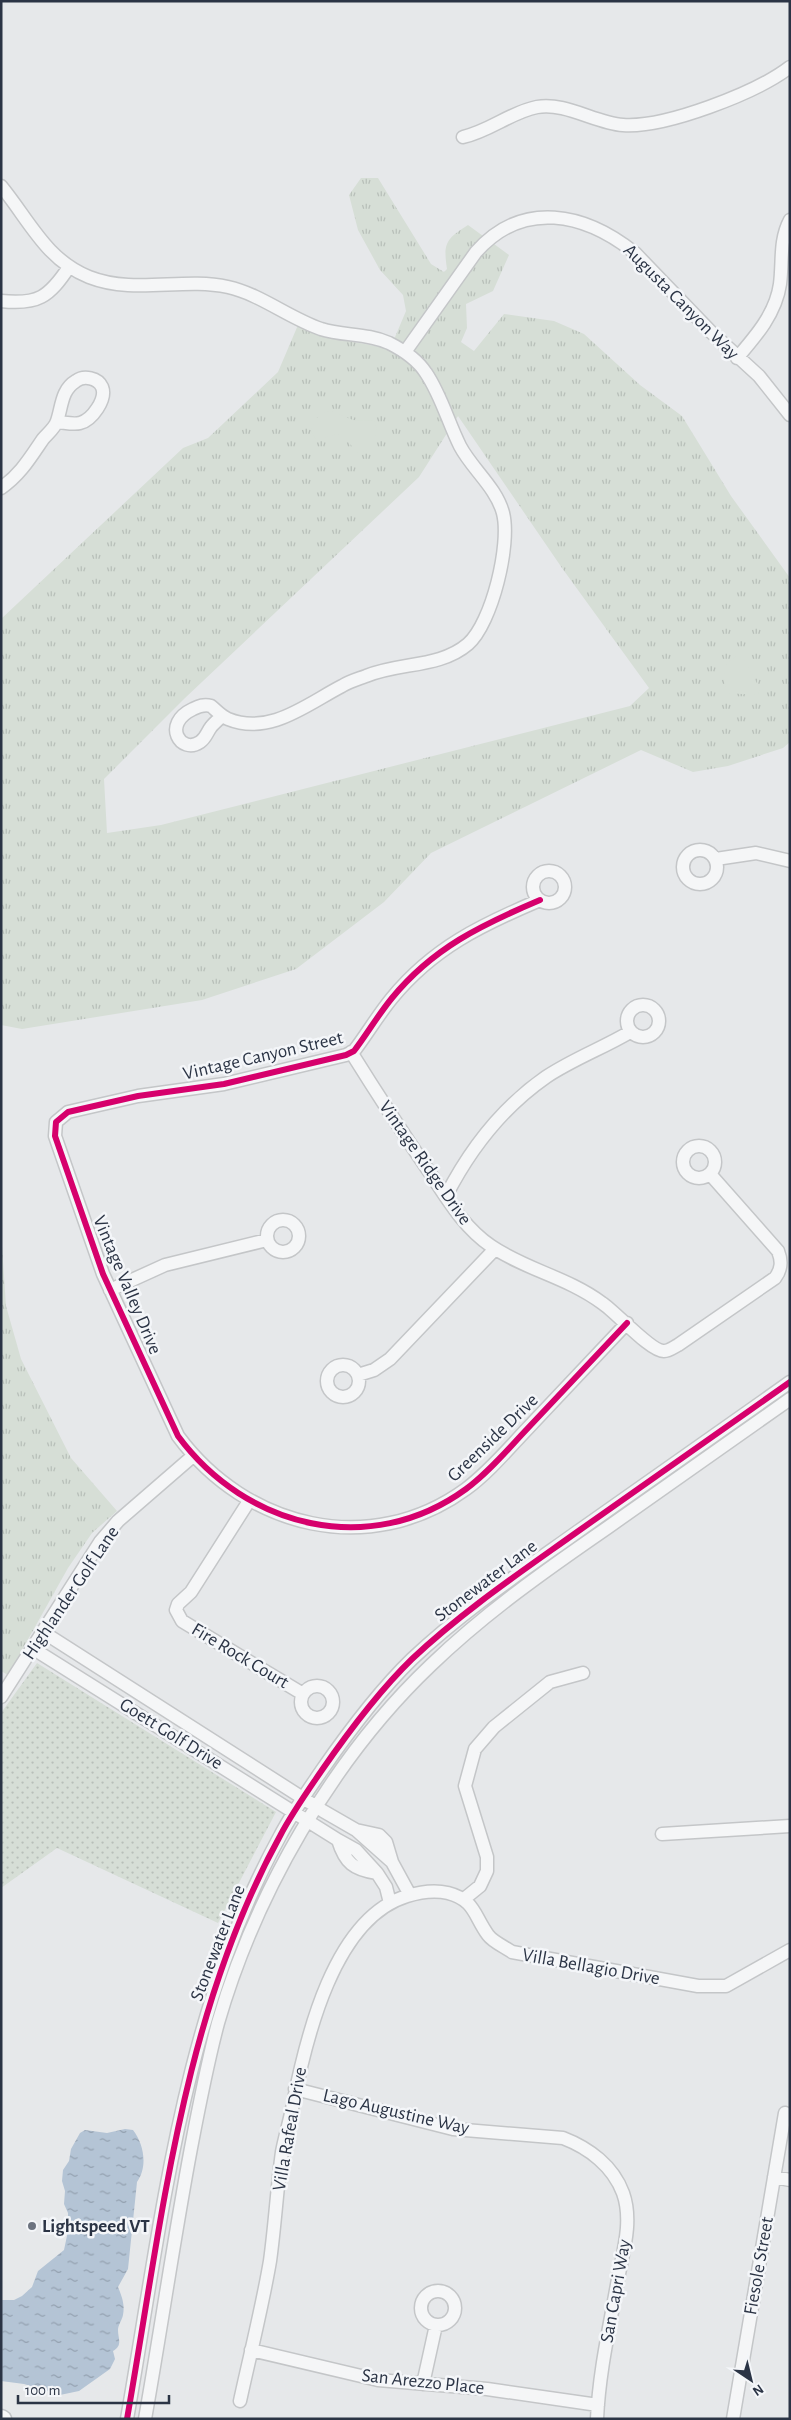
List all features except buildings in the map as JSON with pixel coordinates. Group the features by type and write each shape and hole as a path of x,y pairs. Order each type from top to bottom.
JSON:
{"street":[{"path":"463,137 482,131 510,116 538,107 553,107 623,125 646,124 740,96 770,82 790,67"},
{"path":"1,186 32,232 56,257 89,277 122,285 229,287 321,328 344,334 375,338 405,352 426,372 466,456 498,501 505,527 505,542 491,606 478,633 469,643 452,655 442,659 384,670 354,680 284,718 251,723 238,722 222,716"},
{"name":"Augusta Canyon Way","path":"405,352 476,252 489,237 514,224 541,217 581,222 622,242 635,253 768,386 790,416"},
{"path":"738,358 762,326 777,296 783,233 790,220"},
{"path":"1,302 24,304 36,301 57,285 70,267"},
{"path":"1,488 16,478 57,422"},
{"path":"716,859 756,853 790,861"},
{"name":"Vintage Canyon Street","path":"59,1119 68,1112 138,1096 224,1084 351,1052 393,997 417,971 444,948 478,927 540,900"},
{"path":"446,1196 456,1175 482,1137 520,1099 546,1077 630,1032"},
{"name":"Vintage Ridge Drive","path":"351,1052 470,1230 495,1249 523,1264 566,1280 603,1303 627,1323 651,1348 663,1351 678,1345 775,1278 779,1273 781,1261 773,1245 710,1174"},
{"name":"Vintage Valley Drive","path":"59,1119 54,1128 55,1136 88,1237 165,1411 178,1436 193,1456"},
{"path":"110,1290 165,1265 267,1240"},
{"path":"358,1375 374,1370 390,1359 495,1249"},
{"name":"Greenside Drive","path":"193,1456 215,1478 249,1501 291,1519 341,1528 392,1522 430,1509 458,1494 486,1472 627,1323"},
{"name":"Stonewater Lane","path":"127,2419 180,2116 204,2022 223,1964 240,1921 272,1850 294,1811 370,1706 408,1663 442,1633 506,1582 790,1382"},
{"name":"Stonewater Lane","path":"145,2419 180,2210 205,2076 218,2023 240,1960 265,1902 286,1860 317,1807 353,1755 390,1709 429,1666 454,1644 524,1586 790,1399"},
{"name":"Highlander Golf Lane","path":"1,1697 103,1538 193,1456"},
{"name":"Fire Rock Court","path":"249,1501 191,1592 178,1604 176,1610 182,1621 303,1694"},
{"name":"Goett Golf Drive","path":"43,1632 356,1830 392,1862 410,1895"},
{"name":"Goett Golf Drive","path":"32,1648 356,1850 378,1873 386,1887 390,1903"},
{"path":"410,1895 432,1891 448,1893 464,1899 480,1886 487,1871 487,1856 465,1786 468,1768 475,1749 494,1726 550,1682 583,1673"},
{"path":"662,1834 790,1826"},
{"name":"Villa Rafeal Drive","path":"240,2401 269,2267 282,2152 301,2062 314,2022 339,1960 354,1935 364,1924 390,1903 410,1895"},
{"name":"Villa Bellagio Drive","path":"464,1899 475,1910 489,1936 512,1952 698,1986 726,1986 790,1950"},
{"name":"Lago Augustine Way","path":"295,2089 453,2129 563,2138 590,2152 606,2167"},
{"name":"Fiesole Street","path":"733,2419 785,2112"},
{"name":"San Capri Way","path":"597,2419 627,2225 623,2193 606,2167"},
{"path":"774,2178 790,2180"},
{"path":"423,2384 436,2325"},
{"name":"San Arezzo Place","path":"251,2350 357,2376 488,2389 598,2405"}],"green space":[{"path":"361,178 378,178 431,264 444,272 447,269 446,247 448,242 455,234 468,225 509,255 493,291 466,304 467,328 461,342 474,351 504,314 554,321 584,334 640,385 682,416 731,496 790,578 790,742 783,748 728,766 693,772 641,750 431,853 384,902 296,969 202,1000 22,1029 1,1025 1,619 183,448 208,438 278,372 298,325 319,335 390,349 406,311 403,295 380,270 358,230 349,195","holes":["458,416 562,568 649,688 630,706 161,825 107,833 104,779 185,698 419,477"]},
{"path":"331,411 353,420 374,421 377,429 369,449 357,452 344,437 338,434 320,439 315,438 311,431 313,423 320,415"},
{"path":"738,656 742,657 758,685 760,691 757,695 727,693 726,691 724,671 729,662"},
{"path":"1,1231 6,1306 21,1359 71,1458 117,1511 92,1533 68,1568 8,1675 1,1671"},
{"path":"37,1663 276,1812 218,1923 57,1848 1,1888 1,1713"}],"water":[{"path":"125,2129 133,2130 140,2142 143,2170 137,2182 128,2269 118,2287 124,2311 118,2328 119,2344 113,2351 115,2359 110,2369 79,2391 60,2395 24,2384 1,2381 1,2300 14,2300 22,2296 32,2287 38,2271 64,2250 68,2231 68,2213 64,2204 65,2191 62,2181 63,2170 69,2161 71,2149 80,2133 85,2130 107,2133"}],"cycle path":[{"path":"540,900 478,929 424,965 392,998 354,1051 346,1055 224,1084 138,1096 68,1112 56,1122 55,1136 103,1274 178,1436 206,1468 238,1493 274,1512 312,1523 351,1527 390,1523 429,1511 466,1489 483,1475 627,1323"},
{"path":"127,2419 165,2194 198,2046 220,1974 247,1904 280,1836 295,1811 332,1755 364,1712 399,1672 431,1641 514,1577 790,1382"}],"place":[{"name":"Lightspeed VT","path":"32,2226"}]}
